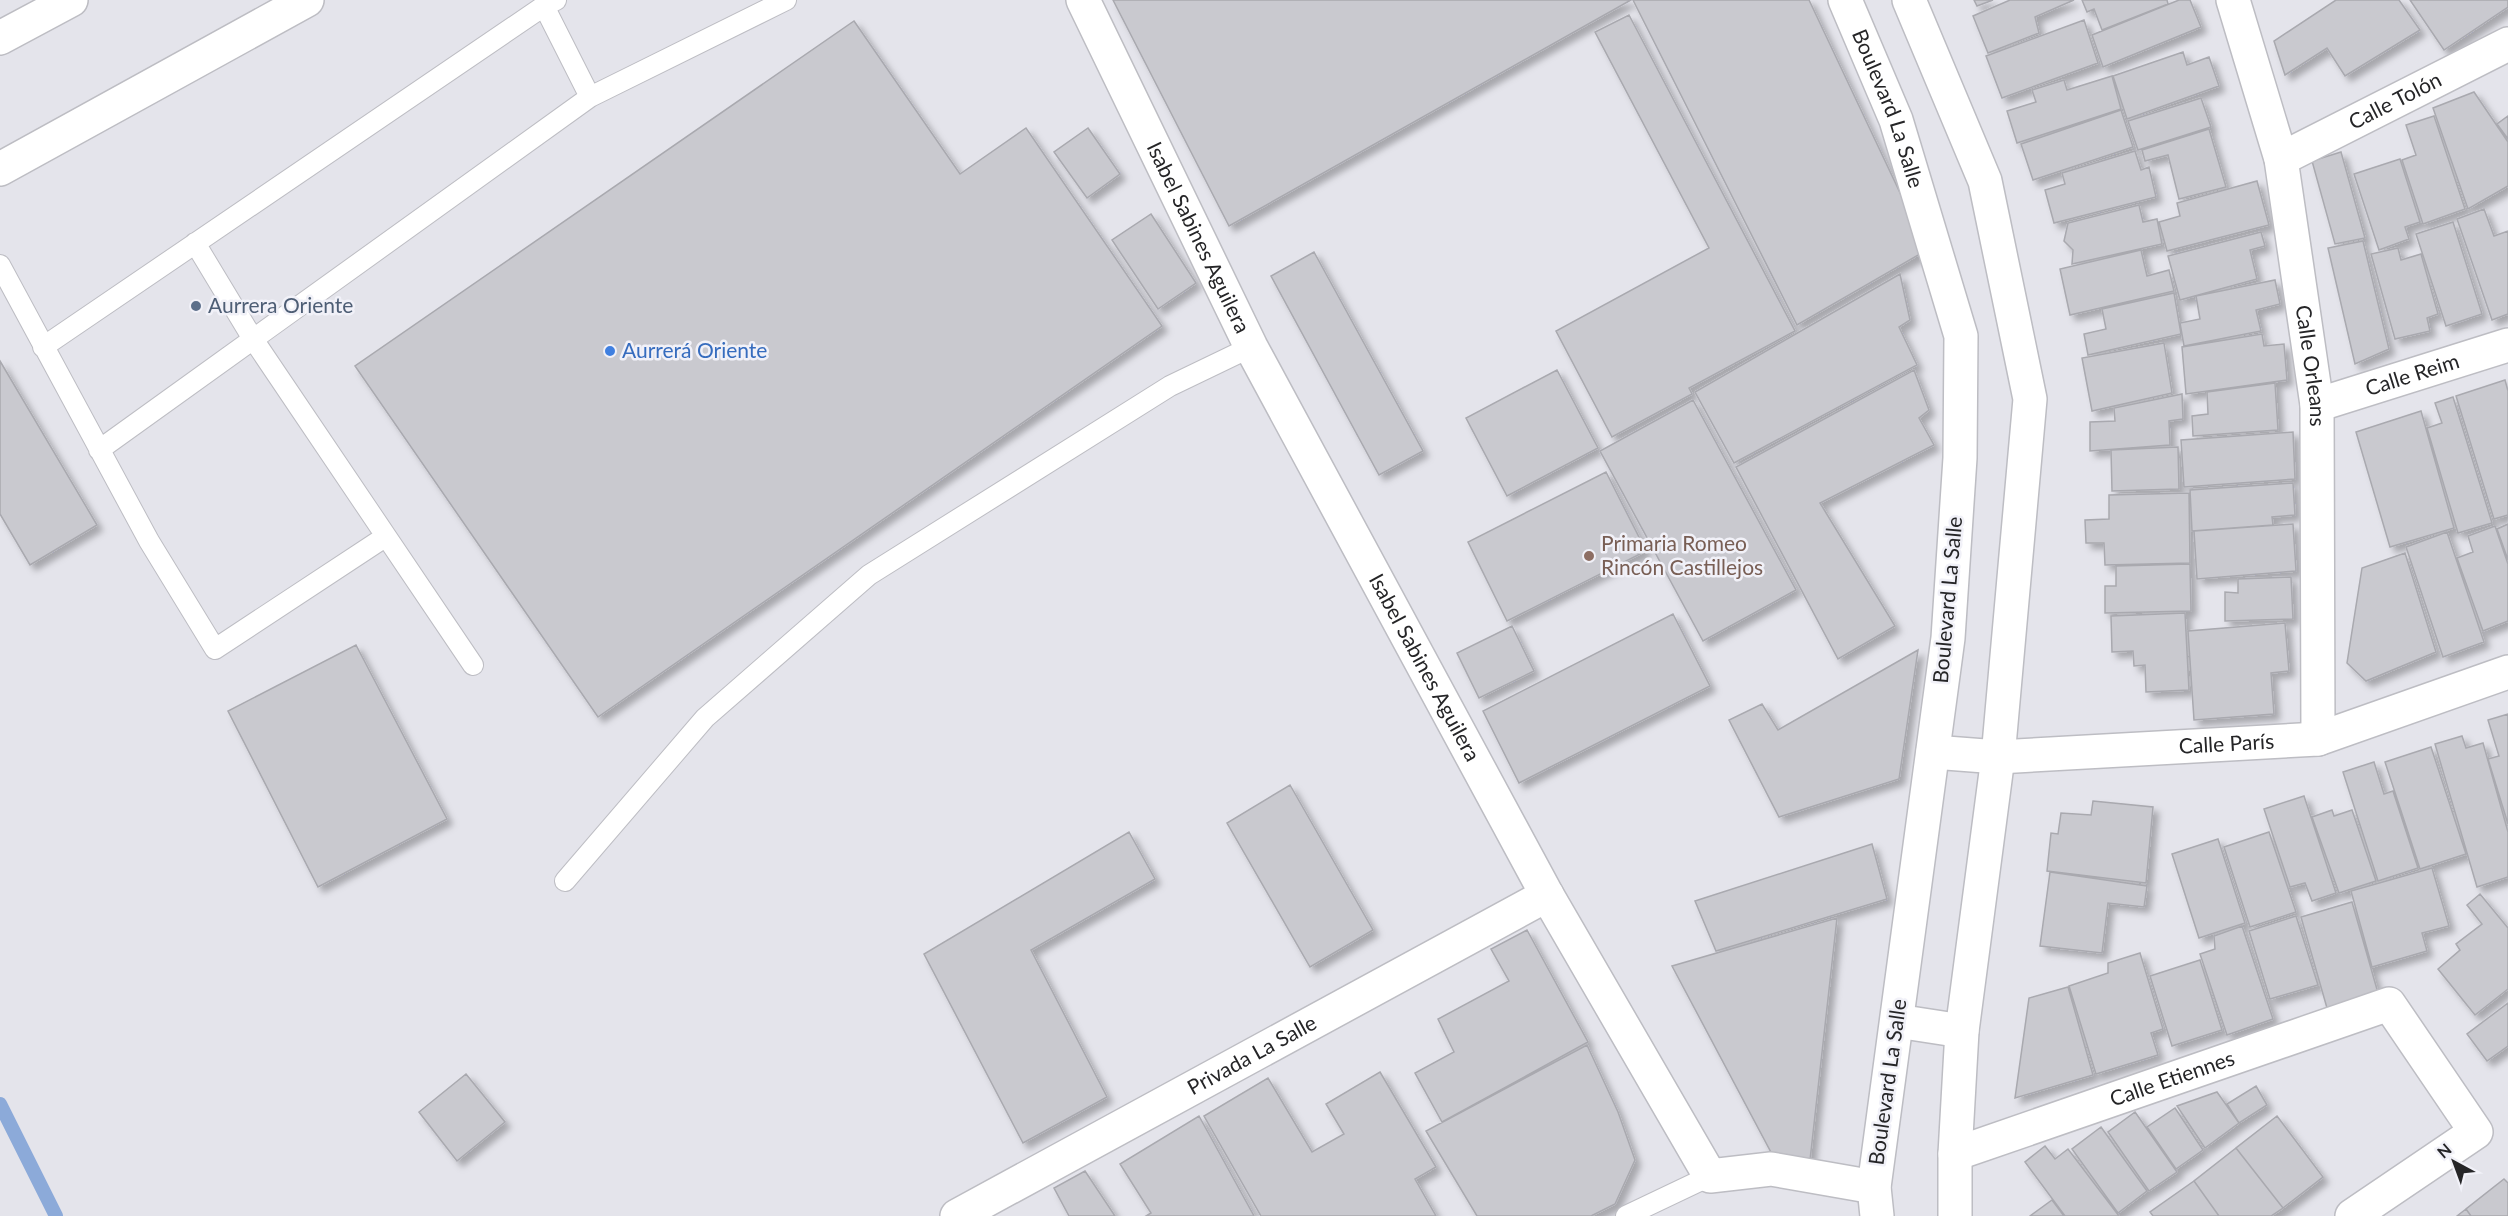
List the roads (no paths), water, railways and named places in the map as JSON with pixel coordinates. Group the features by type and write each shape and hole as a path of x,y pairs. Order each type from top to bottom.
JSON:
{"street":[{"path":"0,38 71,0"},
{"path":"0,169 307,0"},
{"name":"Isabel Sabines Aguilera","path":"1083,0 1251,346 1546,895 1710,1176"},
{"name":"Boulevard La Salle","path":"1845,0 1896,120 1961,336 1960,458 1948,638 1875,1202"},
{"path":"1909,0 1985,181 2030,399 1998,757 1962,1031 1955,1154 1955,1216"},
{"name":"Calle Orleans","path":"2233,0 2281,159 2317,405 2318,739"},
{"name":"Calle Tolón","path":"2281,159 2508,44"},
{"name":"Calle Reim","path":"2317,405 2508,345"},
{"name":"Calle París","path":"1933,752 1998,757 2318,739 2508,672"},
{"name":"Privada La Salle","path":"957,1216 1546,895"},
{"name":"Calle Etiennes","path":"1955,1154 2389,1004 2476,1132 2352,1216"},
{"path":"1897,1022 1962,1031"},
{"path":"1710,1176 1771,1169 1875,1202"}],"lane":[{"path":"99,450 591,97 786,0"},
{"path":"43,347 549,2 591,97"},
{"path":"195,243 253,339 473,665"},
{"path":"0,265 149,541 215,649 385,537"},
{"path":"565,881 705,718 869,575 1170,386 1251,346"},
{"path":"1626,1216 1710,1176"}],"waterway":[{"path":"0,1104 56,1216"}],"place":[{"name":"Aurrera Oriente","path":"196,306"},
{"name":"Aurrerá Oriente","path":"610,351"},
{"name":"Primaria Romeo Rincón Castillejos","path":"1589,556"}]}
